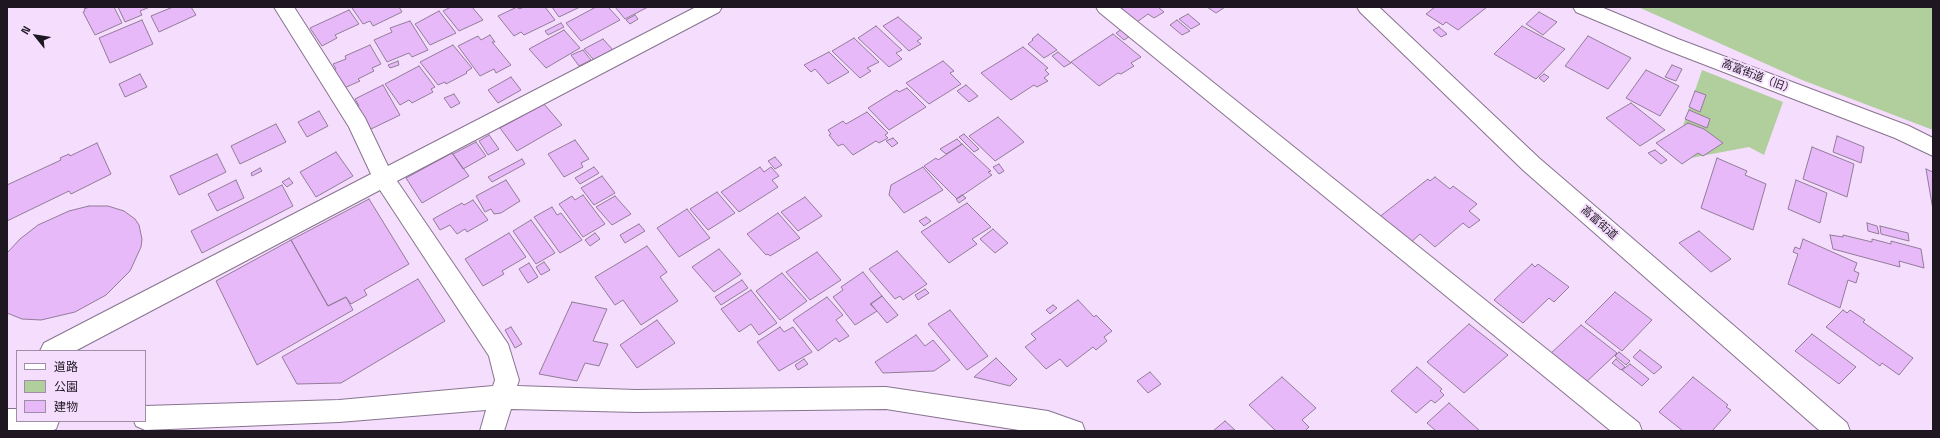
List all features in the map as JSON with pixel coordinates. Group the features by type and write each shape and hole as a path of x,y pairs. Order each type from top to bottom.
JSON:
{"street":[{"path":"284,7 358,124 384,179 500,352 507,380 496,413"},
{"path":"54,350 712,7"},
{"path":"1106,7 1630,431"},
{"name":"高富街道","path":"1366,7 1531,164 1838,431"},
{"name":"高富街道（旧）","path":"1583,7 1678,47 1902,132 1933,148"},
{"path":"146,418 339,411 496,413 636,402 886,398 1048,423 1073,431"}],"green space":[{"path":"1638,7 1933,7 1933,130 1802,80"},
{"path":"1702,70 1783,102 1764,155 1749,147 1680,160 1662,143 1683,126"}],"building":[{"path":"90,7 114,7 122,23 95,35 83,12 85,11 84,9"},
{"path":"118,7 150,7 140,11 142,15 125,22"},
{"path":"173,7 191,7 196,15 159,32 151,16"},
{"path":"399,7 402,12 373,26 370,21 363,24 352,8"},
{"path":"451,7 472,7 483,20 459,31 443,11"},
{"path":"517,7 519,9 524,7 545,7 555,20 524,35 521,32 514,36 498,16"},
{"path":"552,7 580,7 559,17"},
{"path":"596,7 608,7 620,20 581,41 566,23"},
{"path":"615,7 648,7 625,19"},
{"path":"1118,7 1158,7 1164,12 1154,18 1148,14 1137,22"},
{"path":"1207,7 1225,7 1216,13"},
{"path":"1435,7 1487,7 1458,30 1446,22 1443,25 1426,14"},
{"path":"349,10 359,24 335,35 337,38 322,46 310,28"},
{"path":"439,11 456,33 430,45 415,24"},
{"path":"1539,12 1557,22 1543,35 1526,24"},
{"path":"1188,14 1200,24 1191,29 1179,19"},
{"path":"635,15 638,19 630,24 626,20"},
{"path":"898,17 922,38 917,41 921,44 909,51 883,26"},
{"path":"142,20 153,44 110,63 99,38"},
{"path":"1177,20 1190,31 1182,35 1170,25"},
{"path":"410,21 428,50 412,57 409,53 387,62 374,40 392,32 390,28"},
{"path":"561,23 564,27 548,35 545,31"},
{"path":"876,26 902,50 896,53 902,59 889,67 858,38"},
{"path":"1522,26 1565,49 1536,79 1494,54"},
{"path":"1439,27 1447,34 1441,37 1433,30"},
{"path":"1122,29 1130,36 1124,40 1116,33"},
{"path":"564,30 580,48 546,68 529,49"},
{"path":"1038,34 1057,50 1044,58 1028,44"},
{"path":"1113,34 1141,57 1131,63 1134,66 1121,74 1118,73 1099,86 1071,62"},
{"path":"490,35 495,42 492,42 511,65 496,73 494,69 480,76 458,46 478,36 481,40"},
{"path":"1588,36 1631,58 1608,89 1565,66"},
{"path":"854,38 879,62 867,68 871,71 860,78 832,51"},
{"path":"603,39 613,50 594,60 584,49"},
{"path":"370,45 381,64 372,68 374,71 358,79 360,81 342,89 332,71 336,69 333,64 346,59 345,56"},
{"path":"453,45 472,68 466,72 467,73 446,84 445,82 438,85 420,62"},
{"path":"1023,47 1048,68 1045,70 1049,74 1044,78 1048,81 1037,87 1034,85 1011,100 981,73"},
{"path":"583,50 591,60 579,66 571,55"},
{"path":"829,52 849,72 828,84 815,69 811,72 804,65"},
{"path":"1058,52 1071,63 1064,67 1052,56"},
{"path":"398,61 399,65 390,68 388,65"},
{"path":"943,61 954,71 950,73 961,84 929,104 906,83"},
{"path":"1672,65 1682,69 1676,81 1665,77"},
{"path":"419,66 435,87 431,89 433,92 412,103 409,100 400,105 385,84"},
{"path":"1646,70 1679,86 1660,116 1626,98"},
{"path":"140,74 147,87 125,97 119,84"},
{"path":"1544,74 1549,77 1544,82 1539,78"},
{"path":"511,77 521,90 498,103 488,90"},
{"path":"383,85 400,115 369,130 354,108 359,106 355,99"},
{"path":"966,85 978,96 969,102 957,91"},
{"path":"907,88 926,107 889,130 868,108 897,90 899,92"},
{"path":"1695,91 1706,95 1700,112 1689,107"},
{"path":"454,94 460,103 451,108 444,98"},
{"path":"1631,103 1665,130 1640,146 1606,118"},
{"path":"544,104 562,125 517,151 500,128"},
{"path":"1689,110 1710,119 1707,128 1685,119"},
{"path":"319,111 328,126 307,137 298,122"},
{"path":"867,112 888,133 885,135 888,138 879,143 876,141 853,155 843,144 838,146 829,135 831,134 828,130 843,121 846,124"},
{"path":"998,117 1024,142 995,161 969,136"},
{"path":"1688,123 1704,129 1723,143 1703,156 1698,153 1682,164 1656,143"},
{"path":"276,124 286,142 240,164 231,146"},
{"path":"964,134 979,149 974,152 959,137"},
{"path":"489,135 499,149 488,155 479,141"},
{"path":"1837,136 1864,147 1861,163 1833,152"},
{"path":"893,138 898,143 892,147 886,141"},
{"path":"957,139 962,144 946,154 940,149"},
{"path":"575,140 589,159 581,163 583,167 564,177 548,154"},
{"path":"476,142 486,156 463,169 453,154"},
{"path":"97,143 111,174 71,194 69,191 7,221 7,185 61,160 60,158 69,154 70,156"},
{"path":"962,144 991,171 988,172 992,175 957,199 924,166 936,158 938,160"},
{"path":"1812,147 1854,164 1847,197 1803,179"},
{"path":"1655,150 1667,160 1661,164 1648,153"},
{"path":"336,152 353,176 316,197 300,172"},
{"path":"452,153 469,176 422,203 406,178"},
{"path":"217,154 226,172 179,195 170,176"},
{"path":"775,157 782,165 775,169 768,161"},
{"path":"1717,158 1747,171 1745,175 1766,184 1753,230 1701,208"},
{"path":"522,159 525,164 492,182 488,177"},
{"path":"999,164 1004,171 999,174 993,167"},
{"path":"594,167 599,173 580,184 575,178"},
{"path":"760,167 764,172 771,167 779,176 772,180 778,187 739,212 721,192"},
{"path":"923,167 943,190 904,213 889,195 891,185"},
{"path":"260,168 262,171 252,176 251,173"},
{"path":"1926,169 1933,172 1933,210"},
{"path":"602,176 615,193 594,205 581,188"},
{"path":"1435,177 1450,189 1453,186 1477,204 1469,211 1480,220 1469,228 1463,223 1435,247 1420,234 1409,244 1378,218 1428,179 1430,181"},
{"path":"289,178 293,183 287,187 282,182"},
{"path":"236,180 244,198 217,211 208,194"},
{"path":"506,180 520,201 501,213 494,214 491,209 485,212 476,196"},
{"path":"1796,180 1827,193 1820,223 1788,209"},
{"path":"282,185 293,206 202,253 191,231"},
{"path":"717,192 735,213 708,230 690,209"},
{"path":"583,195 605,224 583,237 559,204 572,196 575,200"},
{"path":"962,195 966,198 959,203 956,199"},
{"path":"615,196 631,214 612,225 596,207"},
{"path":"805,197 822,216 798,231 781,212"},
{"path":"369,199 409,264 364,290 367,295 351,304 346,297 328,306 291,240"},
{"path":"473,200 488,220 467,232 465,229 457,234 450,225 440,230 433,219 462,203 464,205"},
{"path":"967,203 991,227 972,239 977,244 949,263 921,232"},
{"path":"89,206 108,206 124,211 135,219 139,225 142,239 141,247 130,271 106,295 75,312 41,320 22,319 7,313 7,253 20,239 38,225 69,211"},
{"path":"552,207 557,215 561,213 582,240 560,253 534,217"},
{"path":"687,209 710,238 679,257 657,228"},
{"path":"778,213 800,238 770,256 768,254 766,255 747,234"},
{"path":"926,217 931,221 924,226 919,221"},
{"path":"531,220 555,253 536,264 513,231"},
{"path":"1867,223 1877,226 1879,234 1868,231"},
{"path":"639,224 645,231 625,243 620,235"},
{"path":"1880,226 1908,233 1909,241 1881,234"},
{"path":"993,229 1008,243 995,253 980,239"},
{"path":"1699,231 1731,259 1711,272 1679,243"},
{"path":"509,233 526,257 502,271 504,274 483,286 465,259"},
{"path":"595,233 600,239 590,246 585,240"},
{"path":"1830,235 1843,237 1843,235 1872,242 1872,239 1891,244 1891,241 1921,249 1924,268 1899,261 1900,267 1833,249"},
{"path":"1803,239 1857,263 1854,271 1859,273 1856,283 1848,280 1840,308 1788,284 1798,254 1793,252 1795,247 1800,249"},
{"path":"291,240 328,306 346,297 353,310 257,365 216,281"},
{"path":"647,246 667,272 660,277 678,301 641,325 623,300 615,305 595,277"},
{"path":"719,249 741,274 714,292 692,267"},
{"path":"897,251 927,284 903,300 900,296 895,299 869,269"},
{"path":"817,252 841,280 810,300 786,272"},
{"path":"544,262 550,270 541,275 536,267"},
{"path":"529,263 538,277 528,283 519,269"},
{"path":"1532,264 1535,267 1538,264 1569,287 1554,302 1549,298 1523,323 1494,300"},
{"path":"863,272 882,296 870,304 877,311 855,325 833,297 843,290 841,287"},
{"path":"782,273 807,301 780,320 756,291"},
{"path":"418,279 445,321 341,383 297,384 282,357"},
{"path":"742,280 748,288 721,305 715,297"},
{"path":"925,289 929,293 918,300 915,295"},
{"path":"751,290 777,323 759,335 751,324 739,332 721,309"},
{"path":"1615,292 1652,320 1622,351 1585,322"},
{"path":"882,296 898,315 887,323 871,304"},
{"path":"827,297 843,315 836,320 849,336 839,342 836,338 818,351 793,320"},
{"path":"1078,300 1094,317 1096,315 1112,331 1104,337 1107,341 1096,350 1093,347 1067,367 1060,359 1046,369 1025,347 1036,339 1031,334"},
{"path":"572,302 607,309 593,341 608,344 599,366 585,363 577,381 539,374"},
{"path":"1053,305 1057,308 1050,314 1046,310"},
{"path":"950,310 988,356 967,370 928,324"},
{"path":"1843,310 1847,313 1850,310 1865,320 1863,322 1913,358 1899,375 1882,363 1880,366 1826,327"},
{"path":"657,320 675,343 637,368 620,345"},
{"path":"1469,324 1508,355 1464,393 1427,362"},
{"path":"1581,325 1617,353 1583,385 1548,356"},
{"path":"511,327 522,344 515,348 505,330"},
{"path":"780,327 784,332 793,327 812,352 779,371 757,342"},
{"path":"1812,334 1856,367 1839,384 1795,351"},
{"path":"916,335 925,346 933,340 950,360 934,371 883,373 875,362"},
{"path":"1640,350 1662,367 1654,374 1633,357"},
{"path":"1619,352 1630,361 1626,365 1615,356"},
{"path":"996,358 1017,379 1010,386 974,377"},
{"path":"804,359 808,364 798,370 795,365"},
{"path":"1616,359 1625,367 1621,370 1612,363"},
{"path":"1630,364 1649,379 1642,386 1622,370"},
{"path":"1417,367 1442,389 1440,391 1444,395 1435,403 1431,400 1416,413 1391,391"},
{"path":"1150,372 1161,384 1148,393 1137,381"},
{"path":"1282,377 1316,408 1302,420 1309,427 1305,431 1276,431 1249,405"},
{"path":"1693,377 1728,405 1726,407 1731,410 1712,431 1683,431 1659,412"},
{"path":"1449,403 1480,431 1436,431 1427,423"},
{"path":"1225,421 1235,430 1213,431"}]}
